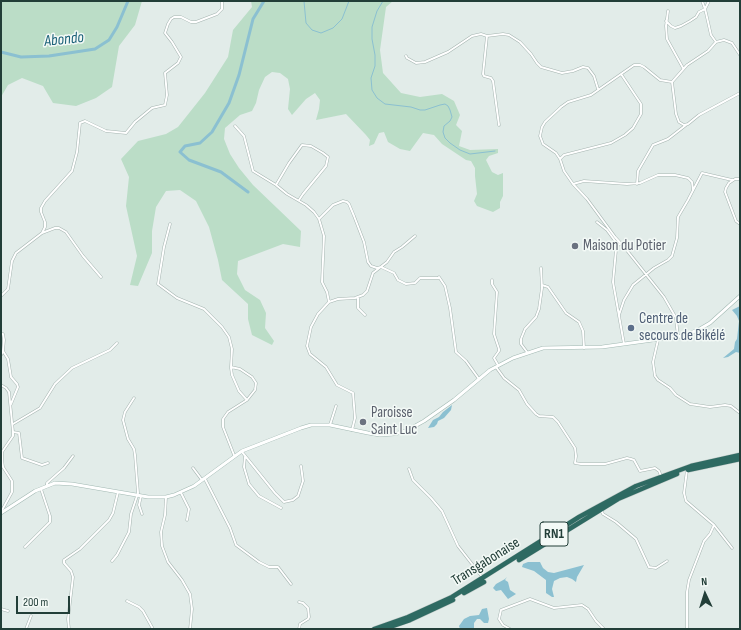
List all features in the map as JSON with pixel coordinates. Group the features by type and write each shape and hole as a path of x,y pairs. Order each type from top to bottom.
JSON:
{"highway":[{"name":"Transgabonaise","path":"374,629 430,608 484,580 596,508 630,489 661,476 703,463 740,455"},
{"name":"Transgabonaise","path":"384,629 430,611 484,580 600,509 641,488 687,470 740,459"}],"street":[{"path":"42,233 46,222 41,212 41,208 45,201 72,171 77,152 80,123 83,121 87,122 106,131 124,134 128,132 135,122 152,108 165,105 167,95 165,73 178,63 181,57 165,33 170,19 174,17 181,17 191,22 196,22 217,14 222,9 222,1"},
{"path":"702,1 711,35 716,42"},
{"path":"666,21 672,27 678,27 694,19 699,12 705,9 709,1"},
{"path":"668,10 666,21 667,40 683,68"},
{"path":"406,56 416,63 426,62 448,52 472,36 481,34 487,36 503,34 515,38 527,48 539,65 549,70 565,73 586,67 591,70 598,90"},
{"path":"487,36 483,74 484,76 491,78 493,81 499,125"},
{"path":"686,125 681,124 676,114 672,82 683,68 708,51 716,42 724,40 732,42 740,55"},
{"path":"619,244 587,199 573,184 564,171 560,159 556,153 542,142 540,136 542,127 549,118 568,102 591,95 637,64 644,67 660,80 672,82"},
{"path":"560,159 564,155 611,143 625,135 633,128 640,114 641,104 621,74"},
{"path":"637,184 638,171 653,145 668,139 699,116 740,93"},
{"path":"235,126 244,136 253,171 309,207 319,219 324,236 322,282 327,292 329,302"},
{"path":"276,185 302,145 311,146 328,157 326,166 299,200"},
{"path":"619,316 633,285 672,256 677,238 678,217 702,173 732,180 740,179"},
{"path":"573,184 584,181 637,184 645,182 658,175 675,175 688,178 692,182 693,190"},
{"path":"732,180 726,188 726,196 736,221 740,224"},
{"path":"319,219 333,205 343,201 347,202 364,242 370,265 377,268 381,267 394,273 398,280 406,284 415,283 420,278 439,278 444,285 450,308 456,352 470,366 478,379"},
{"path":"597,222 625,248 674,312 678,337"},
{"path":"170,224 164,247 158,284 177,298 204,309 227,333 232,349 232,375 239,391 247,400"},
{"path":"1,296 8,290 12,261 16,253 42,233 58,228 70,238 101,277"},
{"path":"352,430 355,418 353,393 337,385 326,367 310,354 307,346 311,326 318,314 329,302 338,299 358,298 363,295 367,291 373,273 381,267 394,252 415,236"},
{"path":"619,244 616,250 613,282 624,344"},
{"path":"527,352 521,339 525,329 536,317 542,285 541,268"},
{"path":"492,280 492,284 497,291 494,334 499,349 494,358 497,366 504,378 519,390 527,404 536,414 539,416 553,417 558,422 575,448 576,456 574,463 605,464 626,458 634,460 640,471 655,468 659,471 661,476"},
{"path":"542,285 548,287 566,313 579,322 583,331 584,348"},
{"path":"1,513 40,488 55,483 67,483 139,496 166,497 181,493 189,490 203,480 234,455 301,428 318,424 380,435 394,434 411,429 454,400 478,379 497,366 527,352 543,348 602,347 678,337 693,332 704,326 718,316 740,296"},
{"path":"358,298 358,308 366,315"},
{"path":"1,334 4,340 1,355"},
{"path":"658,340 653,362 655,376 658,380 690,404 710,407 725,405 731,406 740,413"},
{"path":"13,424 40,408 55,384 72,368 110,350 117,343"},
{"path":"3,351 8,359 11,377 18,387 11,405"},
{"path":"231,367 240,369 255,379 257,386 247,400 228,412 223,420 225,433 234,455"},
{"path":"1,385 9,392 13,424 13,436 2,452 3,467 12,481 12,492 1,513"},
{"path":"134,398 125,412 124,420 128,439 134,449 135,454 139,505 142,514"},
{"path":"330,425 336,406"},
{"path":"13,432 19,433 22,458 42,465 48,463"},
{"path":"242,451 245,457 284,502 294,500 298,496 303,481 301,466"},
{"path":"47,486 47,483 64,468 73,456"},
{"path":"245,457 244,467 249,484 260,496 281,508"},
{"path":"193,468 203,480 230,528 236,545 259,562 269,567 278,567 291,584"},
{"path":"409,469 413,480 442,511 458,546 484,580"},
{"path":"687,470 684,493 686,501 714,524 732,548"},
{"path":"25,547 50,522 50,516 40,488"},
{"path":"69,629 68,619 73,588 73,577 64,562 80,549 109,520 113,513 118,492"},
{"path":"181,493 189,509 187,520"},
{"path":"112,560 117,555 129,532 131,514 139,496"},
{"path":"166,497 165,515 161,532 162,546 168,562 182,580 190,594 192,609 190,629"},
{"path":"600,509 603,514 616,522 636,539 649,567 656,568 667,561"},
{"path":"687,629 687,592 689,580 704,541 710,534 714,524"},
{"path":"510,629 503,625 499,612 530,599 554,608 582,605 588,609 596,621 604,629"},
{"path":"127,601 139,607 143,611 154,629"},
{"path":"299,602 306,605 308,608 309,617 300,624 299,629"},
{"path":"1,609 8,611"},
{"path":"26,629 31,616"}],"green space":[{"path":"1,1 142,1 135,25 119,46 112,87 96,98 76,106 53,103 43,86 22,78 8,85 1,97"},
{"path":"251,1 393,1 386,7 380,50 383,73 401,93 420,97 442,94 454,101 460,115 456,125 462,131 459,146 470,150 498,149 498,153 489,156 486,160 492,172 498,175 503,173 503,196 500,202 500,208 493,212 477,206 474,201 477,194 475,168 471,161 466,160 442,144 434,135 423,133 410,151 400,149 388,142 384,132 379,133 374,144 369,146 370,140 346,114 316,120 320,100 315,93 306,99 292,115 288,109 290,89 288,79 280,73 272,72 265,77 252,111 240,115 225,128 224,139 230,154 253,185 301,231 300,247 283,244 238,261 237,274 245,290 260,300 266,313 265,328 274,341 272,345 252,335 248,319 248,304 222,280 209,227 196,201 180,190 166,191 156,207 152,231 152,253 138,286 130,285 137,256 126,206 129,177 121,159 138,141 166,134 178,127 205,93 228,57 233,30 252,7"}],"water":[{"path":"740,306 740,353 736,352 723,358 734,349 739,321 732,310"},
{"path":"452,405 451,410 444,418 438,421 434,427 428,428 433,420 439,417"},
{"path":"528,562 540,562 543,568 548,572 554,573 584,565 577,577 576,582 567,577 554,581 552,589 554,597 552,597 546,593 546,580 534,571 522,567 523,564"},
{"path":"507,577 505,580 508,582 510,590 516,594 508,599 501,590 496,591 493,588 496,584"},
{"path":"487,608 489,619 488,623 484,623 480,619 477,619 474,623 474,629 460,629 459,626 464,619 470,616 479,615 482,609"}],"waterway":[{"name":"Abondo","path":"1,52 21,57 49,56 95,49 109,40 117,27 128,1"},
{"path":"248,192 221,172 189,160 180,152 185,146 200,143 212,132 229,103 239,75 253,19 264,1"},
{"path":"304,1 306,23 312,30 321,33 333,28 342,19 349,1"},
{"path":"383,1 377,11 372,27 375,66 371,78 372,90 377,98 385,104 411,107 420,110 445,104 448,106 452,117 444,126 443,132 445,138 450,143 460,150 470,154 495,151"}],"place":[{"name":"Maison du Potier","path":"575,246"},
{"name":"Centre de secours de Bikélé","path":"631,328"},
{"name":"Paroisse Saint Luc","path":"363,422"}]}
